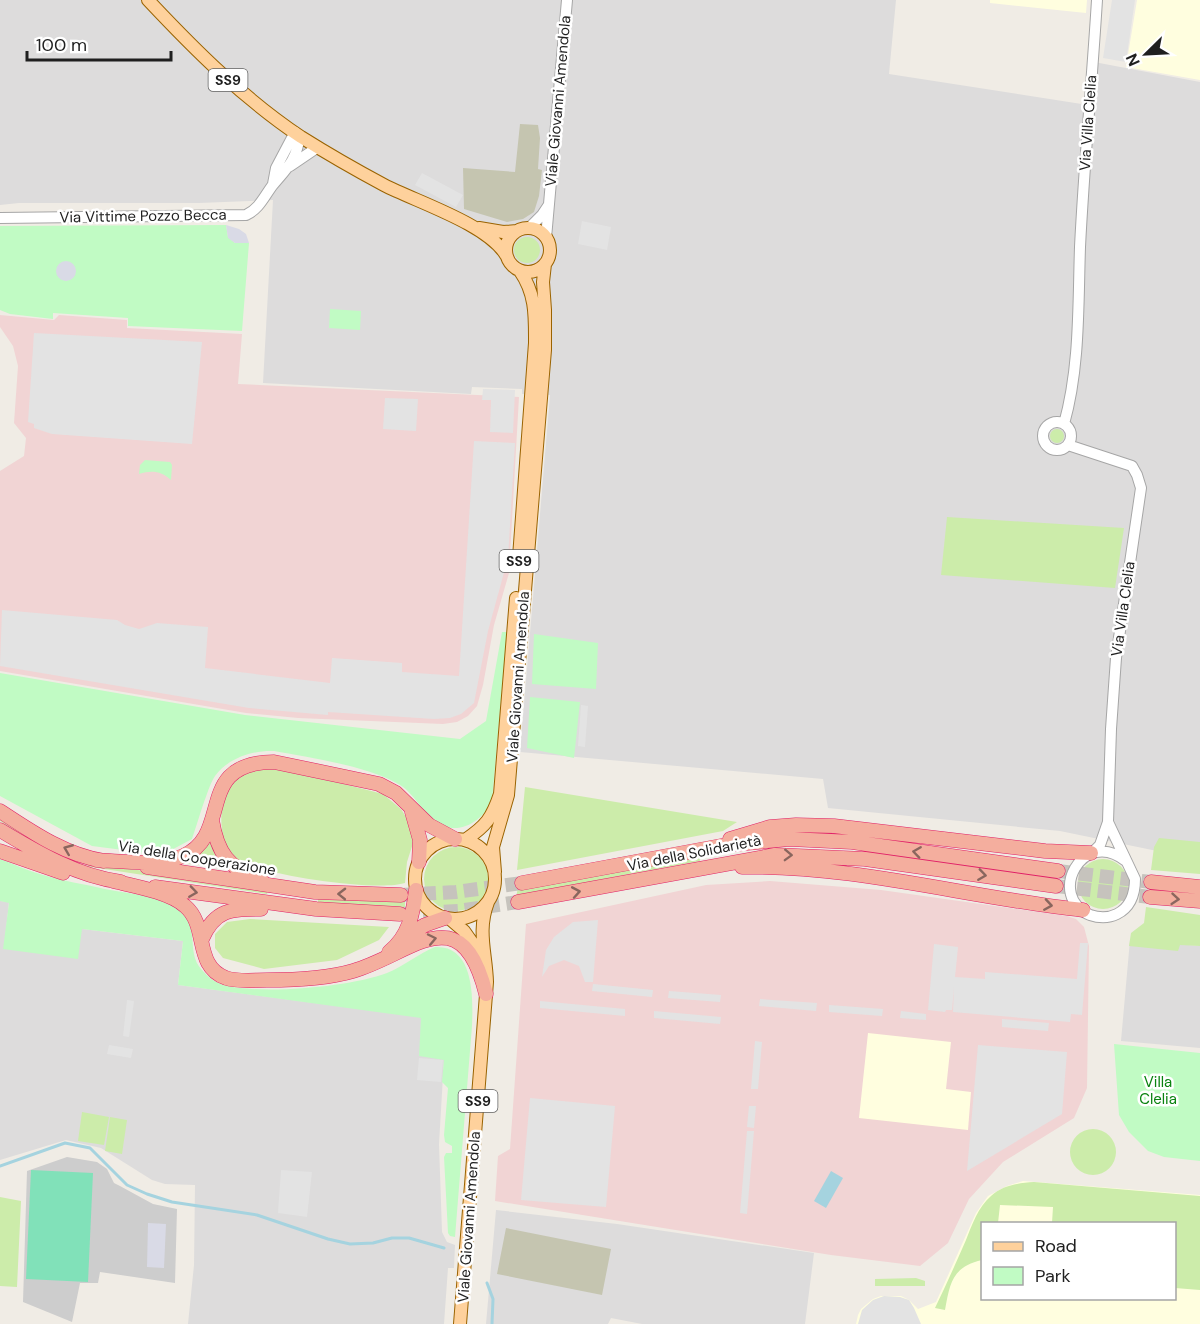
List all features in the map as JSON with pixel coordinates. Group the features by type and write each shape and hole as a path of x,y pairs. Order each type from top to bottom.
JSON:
{"highway":[{"path":"96,860 142,862 167,860 183,856 193,850 203,840 212,820 217,798 227,779 242,768 259,762 274,762 379,784 396,793 429,825 460,840"},
{"path":"412,810 420,840 419,862"},
{"name":"Via della Cooperazione","path":"0,811 37,835 65,849 96,860 315,892 401,895"},
{"path":"212,820 219,849 228,861 240,870 254,876 315,892"},
{"path":"680,854 770,827 796,825 834,826 1045,850 1092,853"},
{"path":"0,830 36,852 67,867 147,890 184,905 192,913 202,939 202,950 206,962 214,971 226,978 237,980 310,978 351,972 426,940 439,937 452,939 467,952 483,983 486,994"},
{"name":"Via della Solidarietà","path":"522,883 726,845 789,839 852,842 1058,870"},
{"path":"0,851 63,873 316,909"},
{"name":"Via della Solidarietà","path":"518,902 775,855 865,859 1056,886"},
{"path":"677,874 730,867 789,868 872,876 1083,910"},
{"path":"1151,882 1200,887"},
{"path":"378,961 401,940 411,920 416,890"},
{"path":"1150,897 1200,901"},
{"path":"202,939 213,921 227,911 236,909 316,909 400,914"},
{"path":"401,940 425,925 447,919"}],"main road":[{"name":"SS9","path":"148,0 206,60 297,134 385,185 467,224 494,241 506,255"},
{"name":"SS9","path":"467,224 503,232 523,229 542,233 546,238"},
{"name":"Viale Giovanni Amendola","path":"460,840 477,832 491,818 498,801 500,785 535,343 533,296 520,271 511,265 506,255 508,238 523,229"},
{"name":"Viale Giovanni Amendola","path":"495,872 493,847 508,795 545,350 543,282 545,264 550,254 546,238"},
{"path":"520,271 531,273 545,264"},
{"name":"SS9","path":"419,862 437,843 460,840"},
{"path":"460,840 484,852 495,872"},
{"path":"419,862 415,876 416,890 427,908 464,931 475,944 487,967"},
{"name":"SS9","path":"488,902 493,893 495,872"},
{"name":"Viale Giovanni Amendola","path":"460,1324 486,994 487,967 481,933 488,902"},
{"path":"447,919 467,918 482,909 488,902"}],"street":[{"name":"Viale Giovanni Amendola","path":"546,238 567,0"},
{"name":"Via Villa Clelia","path":"1064,424 1071,399 1079,312 1084,177 1097,0"},
{"name":"Via Vittime Pozzo Becca","path":"290,166 298,148 297,134"},
{"name":"Via Vittime Pozzo Becca","path":"272,187 276,168 297,134"},
{"name":"Via Vittime Pozzo Becca","path":"0,218 246,215 259,205 290,166 318,147"},
{"name":"Viale Giovanni Amendola","path":"523,229 542,215 549,203"},
{"name":"Via Villa Clelia","path":"1050,424 1064,424 1071,436 1068,445 1055,450 1047,447 1043,439 1044,431 1050,424"},
{"name":"Via Villa Clelia","path":"1068,445 1132,466 1141,488 1116,658 1108,822 1100,845 1077,864 1070,880 1072,897 1083,910 1101,917 1118,914 1126,908 1135,889 1132,869 1108,822"},
{"path":"1092,853 1111,852 1126,861"}],"shaded area":[{"path":"0,0 896,0 889,74 1088,105 1094,62 1200,82 1200,858 1060,831 828,808 823,779 520,752 550,395 522,394 522,389 472,387 471,394 263,383 273,200 0,205"},
{"path":"990,0 1087,0 1086,13 990,3"},
{"path":"1112,0 1135,0 1126,62 1103,58"},
{"path":"1137,0 1200,0 1200,80 1126,67"},
{"path":"520,124 538,125 540,138 538,169 542,170 539,196 534,212 523,219 507,222 464,209 463,168 515,172"},
{"path":"422,173 463,195 456,207 415,185"},
{"path":"582,221 611,227 607,250 578,244"},
{"path":"226,225 246,234 249,243 235,243 228,238"},
{"path":"66,261 73,264 76,271 73,278 66,281 59,278 56,271 59,264"},
{"path":"0,315 54,320 59,315 127,320 127,328 242,334 238,384 519,397 509,573 494,625 477,706 468,716 457,722 443,724 298,718 246,713 0,671 0,471 24,456 26,438 14,423 18,366 13,346 0,327"},
{"path":"34,333 202,342 192,444 52,434 34,428 34,424 28,422"},
{"path":"483,389 515,390 513,433 490,432 491,400 482,400"},
{"path":"385,398 418,399 416,431 383,429"},
{"path":"474,441 515,443 508,558 488,631 474,703 461,714 450,718 434,719 328,712 328,715 249,708 0,666 2,610 117,620 139,629 157,623 208,627 205,668 330,683 332,658 402,663 402,672 459,676"},
{"path":"581,705 588,706 585,747 578,746"},
{"path":"770,881 881,890 1076,919 1084,927 1089,946 1087,1088 1074,1118 1003,1162 969,1199 948,1243 920,1266 831,1255 495,1201 498,1156 510,1149 526,924 706,885"},
{"path":"0,901 9,902 4,949 82,929 183,941 178,985 421,1017 444,1059 439,1144 442,1232 447,1242 455,1245 454,1268 448,1268 444,1324 188,1324 194,1265 195,1185 165,1184 152,1180 101,1148 66,1140 0,1160"},
{"path":"598,920 593,982 585,982 579,966 564,960 549,966 542,977 546,950 554,937 573,922"},
{"path":"1130,940 1200,946 1200,1048 1121,1041"},
{"path":"1080,943 1088,943 1082,1015 1071,1014 1070,1022 953,1012 954,987 952,1010 945,1012 928,1010 934,944 958,947 955,977 985,979 985,972 1077,979"},
{"path":"593,984 653,990 652,997 592,991"},
{"path":"669,991 721,995 720,1002 668,998"},
{"path":"760,999 817,1003 816,1011 759,1006"},
{"path":"127,1000 134,1001 129,1037 123,1036"},
{"path":"540,1001 625,1009 625,1016 540,1008"},
{"path":"829,1005 883,1009 882,1016 829,1012"},
{"path":"654,1011 721,1017 720,1024 654,1018"},
{"path":"901,1011 926,1014 926,1020 900,1018"},
{"path":"1002,1019 1049,1023 1048,1031 1002,1027"},
{"path":"868,1033 951,1042 946,1089 971,1092 968,1130 859,1118"},
{"path":"755,1041 762,1042 758,1089 751,1089"},
{"path":"109,1045 133,1049 131,1058 107,1054"},
{"path":"978,1045 1067,1052 1062,1114 967,1171"},
{"path":"419,1058 443,1060 441,1082 417,1080"},
{"path":"530,1098 615,1106 606,1207 521,1200"},
{"path":"749,1106 756,1106 754,1128 747,1127"},
{"path":"747,1131 754,1131 747,1214 740,1213"},
{"path":"67,1157 97,1162 107,1169 114,1183 153,1204 177,1209 175,1283 100,1272 98,1283 80,1283 72,1322 23,1302 27,1171"},
{"path":"281,1170 312,1172 307,1217 278,1213"},
{"path":"1023,1181 1200,1195 1200,1324 856,1324 861,1309 873,1299 881,1296 901,1296 918,1309 936,1302 976,1213 988,1196"},
{"path":"496,1210 617,1224 814,1253 805,1324 642,1324 611,1318 608,1324 486,1324"},
{"path":"148,1223 166,1224 164,1268 147,1267"},
{"path":"506,1228 611,1249 602,1295 497,1274"},
{"path":"884,1296 909,1300 921,1324 858,1324 862,1310 873,1300"}],"green space":[{"path":"226,225 228,237 235,243 249,243 242,331 128,326 128,318 53,313 53,319 10,314 0,310 0,226"},
{"path":"527,237 536,241 540,250 536,259 527,263 518,259 514,250 518,241"},
{"path":"330,309 361,311 360,330 329,328"},
{"path":"1057,429 1062,431 1064,436 1062,441 1057,443 1052,441 1050,436 1052,431"},
{"path":"145,460 170,462 172,465 171,480 156,472 139,474 140,465"},
{"path":"947,517 1124,528 1115,588 941,575"},
{"path":"502,632 507,632 492,801 479,818 466,826 451,828 436,823 406,789 373,773 274,751 241,756 220,770 209,788 192,839 162,855 92,846 0,796 0,673 245,715 460,739 486,721"},
{"path":"534,634 598,643 596,689 532,684"},
{"path":"530,697 580,702 574,758 527,748"},
{"path":"270,768 383,794 401,809 415,837 407,862 405,883 345,884 291,876 247,864 234,858 222,834 225,792 233,781 243,774"},
{"path":"525,787 737,822 723,831 517,870"},
{"path":"0,816 92,863 268,890 267,894 91,867 33,842 0,821"},
{"path":"211,836 231,868 183,863 200,850"},
{"path":"1159,838 1200,842 1200,874 1151,870 1154,847"},
{"path":"456,847 474,853 482,861 488,879 482,897 474,905 456,911 438,905 430,897 424,879 430,861 438,853"},
{"path":"699,855 700,861 516,898 518,887"},
{"path":"0,859 32,872 151,897 176,906 189,920 197,962 209,977 224,985 260,989 329,986 387,973 435,947 448,949 458,955 465,964 469,976 472,1026 455,1237 448,1233 444,1157 446,1153 452,1153 452,1146 445,1142 444,1135 448,1088 442,1082 444,1060 419,1056 421,1018 178,985 183,941 82,929 78,959 3,949 9,903 0,901"},
{"path":"1098,859 1108,859 1121,866 1128,879 1128,889 1121,902 1108,909 1098,909 1089,905 1082,898 1078,889 1078,879 1082,870 1089,863"},
{"path":"318,897 405,901 405,907 389,908 318,902"},
{"path":"1146,907 1200,915 1200,946 1180,945 1178,951 1129,946 1131,933 1144,923"},
{"path":"250,919 389,927 379,940 337,960 264,969 223,958 215,948 215,934 227,922"},
{"name":"Villa Clelia","path":"1114,1044 1200,1053 1200,1161 1164,1157 1148,1151 1129,1132 1119,1115"},
{"path":"82,1112 109,1117 104,1145 78,1141"},
{"path":"110,1117 127,1120 122,1154 105,1151"},
{"path":"1093,1129 1109,1136 1116,1152 1109,1168 1093,1175 1077,1168 1070,1152 1077,1136"},
{"path":"31,1170 93,1173 88,1282 26,1279"},
{"path":"1034,1182 1200,1196 1200,1290 1176,1288 1176,1222 1052,1222 1053,1207 1000,1205 998,1222 981,1222 981,1260 958,1272 951,1284 945,1310 935,1308 982,1205 1001,1189"},
{"path":"0,1197 21,1201 17,1287 0,1286"},
{"path":"916,1278 925,1281 925,1286 875,1286 875,1279"}],"water":[{"path":"831,1171 843,1178 826,1208 814,1201"}],"waterway":[{"path":"0,1166 65,1143 90,1148 127,1185 172,1202 257,1215 350,1244 409,1238 444,1248"},
{"path":"487,1283 493,1299 492,1324"}],"tunnel":[{"path":"1058,871 1151,882"},
{"path":"401,895 456,892 522,883"},
{"path":"1056,886 1150,897"},
{"path":"402,914 458,911 518,902"}]}
